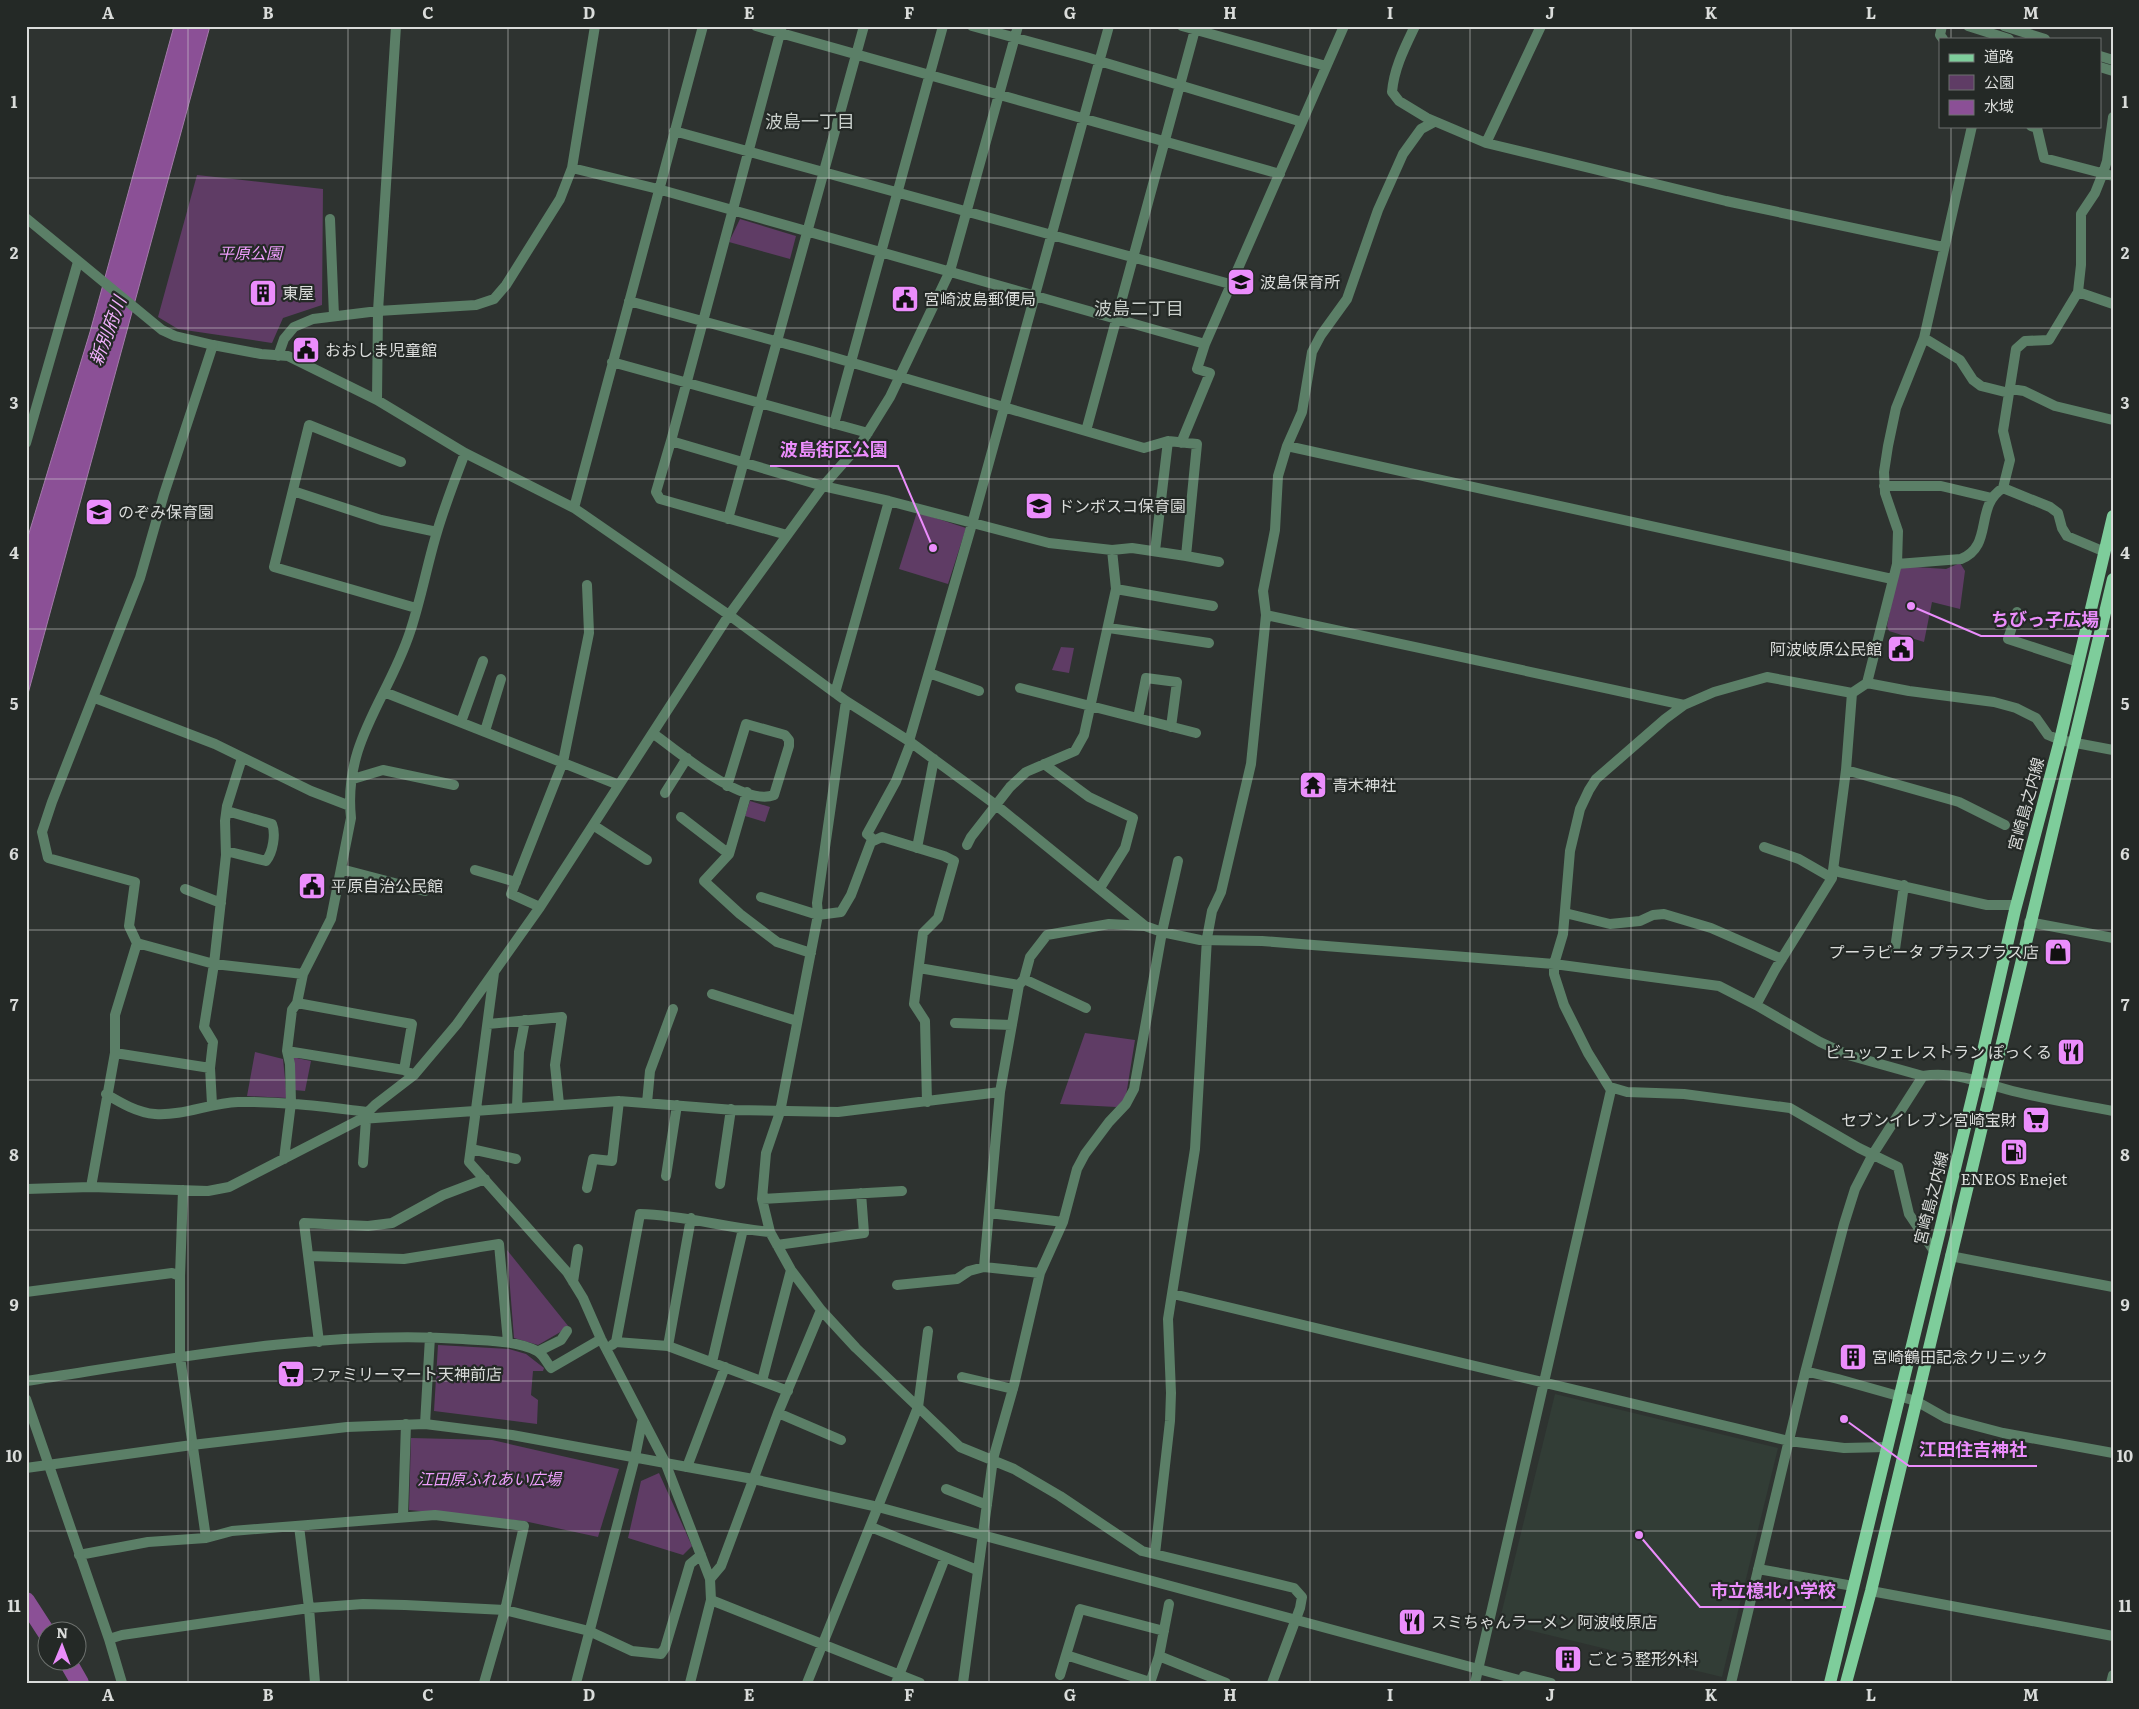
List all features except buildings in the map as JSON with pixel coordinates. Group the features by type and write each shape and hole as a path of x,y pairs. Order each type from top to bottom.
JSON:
{"main road":[{"name":"宮崎島之内線","path":"1830,1683 1976,1082 2016,905 2060,740 2113,516"},
{"name":"宮崎島之内線","path":"1846,1683 1871,1591 1990,1085 2113,578"}],"street":[{"path":"377,400 378,311 396,26"},
{"path":"278,356 284,339 294,327 313,319 378,311 476,305 494,299 506,285 560,200 572,168 595,26"},
{"path":"574,508 703,26"},
{"path":"756,26 781,30 858,55 999,93 1280,174"},
{"path":"728,519 858,55 864,26"},
{"path":"834,424 943,26"},
{"path":"972,26 1099,61 1302,122"},
{"path":"26,1189 91,1187 208,1191 229,1187 365,1117 414,1075 457,1024 540,907 619,784 654,734 729,615 823,486 868,433 900,376 950,271 1018,26"},
{"path":"874,840 867,834 896,782 910,741 972,524 1109,26"},
{"path":"1182,26 1195,28 1326,66"},
{"path":"1181,443 1210,373 1196,369 1205,344 1344,26"},
{"path":"1415,26 1402,54 1393,80 1392,92 1399,101 1434,122 1486,143 1726,201 1943,247"},
{"path":"1486,143 1541,26"},
{"path":"1942,26 1940,35 1942,38"},
{"path":"1968,26 2006,38"},
{"path":"2004,26 2042,38"},
{"path":"1086,431 1195,28"},
{"path":"781,30 656,492 660,499 787,535"},
{"path":"1897,564 1940,562 1968,556 1978,546 1992,498 2003,488 2010,460 2004,431 2016,349 2018,345 2025,342 2049,340 2078,292 2081,265 2081,214 2108,175 2113,117"},
{"path":"1155,1554 1170,1421 1171,1393 1168,1319 1194,1149 1207,938 1212,911 1221,892 1248,783 1258,709 1266,615 1263,591 1274,530 1278,476 1287,446 1302,412 1312,352 1321,335 1347,299 1378,210 1403,154 1421,129 1434,122"},
{"path":"1475,1683 1542,1382 1611,1090 1588,1053 1564,1005 1554,974 1554,964 1563,934 1570,851 1580,809 1588,790 1603,773 1684,705 1731,686 1767,677 1852,693 1867,683 1897,564 1898,531 1884,486 1888,446 1896,408 1924,338 1943,247 1972,128"},
{"path":"2037,128 2044,158 2108,175"},
{"path":"674,131 1230,284"},
{"path":"572,168 658,189 1205,344"},
{"path":"26,218 152,323 175,336 213,345 288,356 377,400 465,453 574,508 729,615 846,701 910,741 996,805 1145,926"},
{"path":"330,219 334,316"},
{"path":"26,443 81,264"},
{"path":"2078,292 2113,304"},
{"path":"629,301 851,362 1144,448 1168,441 1198,444 1186,556"},
{"path":"1924,338 1960,360 1973,380 1981,386 2010,391 2024,391 2055,406 2113,420"},
{"path":"91,1187 106,1094 115,1054 115,1015 137,943 129,926 135,882 48,858 42,832 140,578 164,494 213,345"},
{"path":"612,362 868,433"},
{"path":"401,462 308,426 274,567 416,608"},
{"path":"1156,551 1168,441"},
{"path":"670,442 823,486 889,501 1049,544 1112,550 1132,548 1219,562"},
{"path":"1287,446 1892,579"},
{"path":"284,1159 290,1103 290,1064 287,1051 292,1010 297,1003 303,974 331,918 351,818 353,761 364,730 384,692 410,632 437,532 465,453"},
{"path":"1884,486 1946,487 1992,498"},
{"path":"2003,488 2050,506 2058,513 2062,528 2067,536 2105,552"},
{"path":"293,491 381,520 437,532"},
{"path":"835,693 889,501"},
{"path":"968,845 1010,787 1026,772 1075,751 1084,735 1103,644 1109,628 1116,589 1112,550"},
{"path":"540,907 511,894 563,762 589,633 587,585"},
{"path":"1116,589 1213,606"},
{"path":"2017,612 2008,639 2078,662"},
{"path":"1266,615 1684,705"},
{"path":"1109,628 1208,643"},
{"path":"461,722 483,661"},
{"path":"929,673 979,691"},
{"path":"1138,718 1146,678 1177,682 1171,727"},
{"path":"484,731 501,679"},
{"path":"1867,683 1909,692 1994,702 2036,718 2048,735 2060,740 2113,750"},
{"path":"1020,688 1196,733"},
{"path":"384,692 619,784"},
{"path":"1756,1005 1833,874 1846,770 1852,693"},
{"path":"95,698 215,744 310,791 350,806"},
{"path":"846,701 817,903 818,915 780,1112 766,1153 762,1199 770,1232 791,1270 821,1310 856,1348 960,1447 994,1459 1060,1496 1142,1551 1294,1588 1302,1597 1298,1619 1272,1683"},
{"path":"654,734 727,786 766,798 774,795 789,746 789,740 785,735 746,724 727,786"},
{"path":"212,1104 210,1068 213,1042 204,1027 221,903 226,852 227,811 242,758"},
{"path":"664,793 687,758"},
{"path":"918,848 934,759"},
{"path":"1044,764 1089,797 1133,818 1125,848 1100,888"},
{"path":"353,779 383,770 454,785"},
{"path":"1846,770 1958,802 2005,825"},
{"path":"747,792 729,854 704,881 740,914 777,942 811,953"},
{"path":"226,852 266,861 271,855 275,830 272,824 227,811"},
{"path":"681,817 729,854"},
{"path":"592,825 647,860"},
{"path":"761,896 818,915 841,912 852,895 871,842 882,837 954,861 938,918 923,933 914,1004 925,1021 927,1102"},
{"path":"1764,847 1833,874 1839,872 1904,885 1988,905 2016,905"},
{"path":"963,1683 977,1570 994,1459 1013,1389 1040,1273 1062,1222 1077,1169 1085,1154 1126,1104 1134,1089 1162,932 1178,861"},
{"path":"341,869 425,891"},
{"path":"475,870 516,882"},
{"path":"1895,949 1904,885"},
{"path":"185,889 221,903"},
{"path":"1565,913 1610,924 1640,921 1653,915 1664,914 1711,928 1782,959"},
{"path":"2029,922 2113,938"},
{"path":"984,1267 1000,1092 1021,982 1030,957 1047,936 1109,924 1145,926 1162,932 1200,940 1207,938 1554,964 1719,986 1820,1042 1848,1055 1922,1076 1936,1074 2113,1111"},
{"path":"137,943 214,964 303,974"},
{"path":"919,968 1021,982 1086,1008"},
{"path":"494,972 469,1162 539,1239 573,1282 583,1298 642,1422 665,1462 710,1579 711,1600 690,1683"},
{"path":"712,994 797,1021"},
{"path":"297,1003 412,1024 404,1070"},
{"path":"647,1103 650,1071 673,1009"},
{"path":"488,1024 562,1016 555,1065 559,1104"},
{"path":"517,1107 519,1052 525,1020"},
{"path":"954,1023 1012,1024"},
{"path":"287,1051 404,1070 414,1075"},
{"path":"115,1054 210,1068"},
{"path":"1731,1683 1805,1373 1844,1224 1856,1189 1873,1154 1922,1076"},
{"path":"1610,1087 1627,1092 1693,1095 1790,1108 1898,1167 1909,1214 1934,1252"},
{"path":"106,1094 138,1110 154,1114 188,1111 212,1104 290,1103 365,1117 477,1112 517,1107 619,1101 731,1110 838,1112 1000,1092"},
{"path":"587,1188 592,1159 612,1160 619,1101"},
{"path":"666,1176 677,1105"},
{"path":"720,1184 731,1110"},
{"path":"363,1163 365,1117"},
{"path":"471,1149 516,1159"},
{"path":"319,1342 304,1223 368,1226 392,1223 443,1195 485,1179"},
{"path":"183,1190 180,1357 206,1538"},
{"path":"762,1199 902,1192"},
{"path":"777,1245 864,1234 861,1193"},
{"path":"989,1213 1062,1222"},
{"path":"607,1349 616,1342 640,1214 691,1218 743,1229 770,1232"},
{"path":"668,1346 691,1218"},
{"path":"712,1362 743,1229"},
{"path":"309,1256 404,1259 499,1244 508,1342"},
{"path":"573,1282 578,1249"},
{"path":"1950,1256 2113,1287"},
{"path":"897,1285 957,1278 969,1271 984,1267 1040,1273"},
{"path":"762,1380 791,1270"},
{"path":"26,1292 172,1273 180,1276"},
{"path":"1173,1294 1789,1442 1844,1448 1887,1447"},
{"path":"710,1579 721,1566 778,1413 821,1310"},
{"path":"539,1351 561,1340 568,1331"},
{"path":"807,1683 918,1406 928,1331"},
{"path":"26,1381 180,1357 319,1342 430,1337 508,1342 539,1351 551,1368 601,1338"},
{"path":"425,1424 430,1337"},
{"path":"616,1342 668,1346 788,1391"},
{"path":"687,1467 725,1367"},
{"path":"1805,1373 1838,1379 1916,1401 1946,1418 2003,1433 2113,1453"},
{"path":"962,1377 1013,1389"},
{"path":"26,1400 47,1466 109,1639 122,1683"},
{"path":"778,1413 841,1440"},
{"path":"576,1683 635,1457 642,1422"},
{"path":"403,1516 406,1424"},
{"path":"27,1467 347,1427 425,1424 512,1435 753,1479 878,1507 1530,1683"},
{"path":"946,1489 987,1505"},
{"path":"79,1555 148,1542 206,1538 232,1532 403,1516 435,1515 524,1526 505,1610 484,1683"},
{"path":"299,1526 309,1608 315,1683"},
{"path":"870,1527 977,1570"},
{"path":"109,1639 122,1635 309,1608 364,1604 505,1610 589,1631 632,1651 661,1654 665,1648 690,1564 701,1555"},
{"path":"898,1679 945,1558"},
{"path":"1758,1569 1853,1586"},
{"path":"1871,1591 2113,1636"},
{"path":"711,1600 822,1644 898,1679 920,1683"},
{"path":"1066,1655 1150,1682 1159,1656 1168,1604"},
{"path":"1060,1675 1080,1609 1164,1631"},
{"path":"1159,1656 1226,1683"},
{"path":"1479,1668 1496,1669 1551,1683"},
{"path":"2111,1683 2113,1675"}],"shaded area":[{"path":"1555,1394 1778,1448 1722,1677 1499,1623"}],"green space":[{"name":"平原公園","path":"197,175 323,189 322,305 283,318 272,343 178,329 158,317"},
{"path":"740,219 796,236 790,259 729,242"},
{"path":"917,512 966,528 948,584 899,569"},
{"path":"1960,563 1965,571 1960,609 1932,602 1924,642 1889,631 1887,626 1899,566 1946,569"},
{"path":"1061,647 1074,648 1069,673 1052,670"},
{"path":"750,801 770,807 765,822 745,816"},
{"path":"1085,1033 1135,1040 1125,1102 1116,1107 1060,1104"},
{"path":"255,1052 283,1059 287,1098 247,1096"},
{"path":"292,1057 311,1061 305,1091 294,1090"},
{"path":"507,1250 569,1327 538,1345 514,1338"},
{"name":"江田原ふれあい広場","path":"438,1345 509,1349 526,1354 544,1368 543,1371 533,1371 531,1395 538,1400 537,1424 434,1411"},
{"name":"江田原ふれあい広場","path":"411,1438 492,1440 619,1469 598,1537 524,1521 409,1510"},
{"path":"659,1473 692,1546 683,1555 628,1538 641,1481"}],"water":[{"path":"174,26 210,26 26,701 26,543 90,332"}],"waterway":[{"name":"新別府川","path":"26,1601 40,1622"},
{"name":"新別府川","path":"74,1672 80,1683"}],"place":[{"name":"波島保育所","path":"1241,282"},
{"name":"東屋","path":"263,293"},
{"name":"宮崎波島郵便局","path":"905,299"},
{"name":"おおしま児童館","path":"306,350"},
{"name":"ドンボスコ保育園","path":"1039,506"},
{"name":"のぞみ保育園","path":"99,512"},
{"name":"波島街区公園","path":"933,548"},
{"name":"ちびっ子広場","path":"1911,606"},
{"name":"阿波岐原公民館","path":"1901,649"},
{"name":"青木神社","path":"1313,785"},
{"name":"平原自治公民館","path":"312,886"},
{"name":"プーラビータ プラスプラス店","path":"2058,952"},
{"name":"ビュッフェレストラン ぽっくる","path":"2071,1052"},
{"name":"セブンイレブン宮崎宝財","path":"2036,1120"},
{"name":"ENEOS Enejet","path":"2014,1152"},
{"name":"宮崎鶴田記念クリニック","path":"1853,1357"},
{"name":"ファミリーマート天神前店","path":"291,1374"},
{"name":"江田住吉神社","path":"1844,1419"},
{"name":"市立檍北小学校","path":"1639,1535"},
{"name":"スミちゃんラーメン 阿波岐原店","path":"1412,1622"},
{"name":"ごとう整形外科","path":"1568,1659"}],"district":[{"name":"波島一丁目","path":"810,122"},
{"name":"波島二丁目","path":"1139,309"}]}
